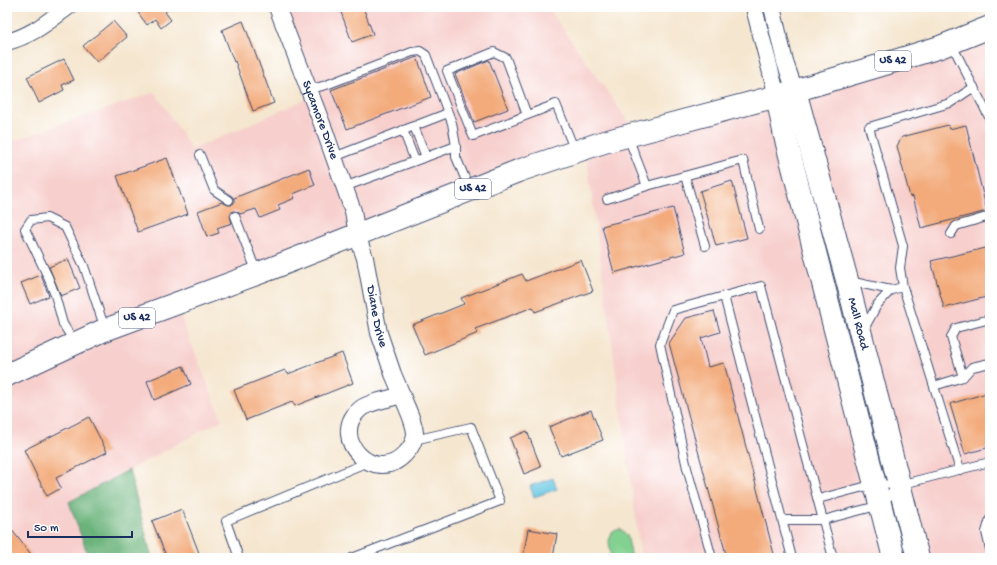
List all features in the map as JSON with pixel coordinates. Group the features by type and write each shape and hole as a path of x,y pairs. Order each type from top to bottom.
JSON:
{"main road":[{"name":"US 42","path":"7,375 105,330 357,235 518,172 575,152 628,136 786,93 892,62 951,43 990,27"},
{"name":"Mall Road","path":"786,93 847,280 918,558"},
{"name":"Mall Road","path":"786,93 785,136 894,558"}],"street":[{"path":"7,42 19,39 41,28 68,7"},
{"name":"Sycamore Drive","path":"276,7 334,157 353,211 357,235"},
{"path":"756,7 756,12 786,93"},
{"path":"772,7 785,62 786,93"},
{"name":"Diane Drive","path":"357,235 365,258 379,333 393,374 413,424 414,440"},
{"path":"402,395 365,406 358,410 352,419 348,430 350,440 357,453 368,462 380,465 391,464 401,459 408,451 414,440"}],"lane":[{"path":"951,43 990,119"},
{"path":"308,90 326,85 412,52 420,51 426,55 452,123 456,146 456,157 470,190"},
{"path":"528,115 506,58 494,52 447,71 473,136 528,115 556,104 575,152"},
{"path":"960,470 903,287 900,268 903,246 869,127 950,103 974,87"},
{"path":"334,157 448,113"},
{"path":"414,126 426,157"},
{"path":"403,130 414,161"},
{"path":"628,136 647,186"},
{"path":"344,187 456,146"},
{"path":"200,155 214,190 230,200"},
{"path":"606,198 743,160 758,229"},
{"path":"686,176 705,246"},
{"path":"235,216 257,273"},
{"path":"951,234 956,226 990,216"},
{"path":"75,343 63,324 53,289 25,229 31,220 47,218 65,227 84,266 105,330"},
{"path":"847,280 891,290 903,287"},
{"path":"712,558 687,468 660,344 673,310 760,286 834,558"},
{"path":"861,335 877,305 891,290"},
{"path":"724,296 792,558"},
{"path":"963,377 951,337 956,328 990,319"},
{"path":"934,386 963,377 972,368 990,363"},
{"path":"352,558 500,501 471,427 414,440"},
{"path":"239,558 226,521 368,462"},
{"path":"818,499 876,484 899,485 990,462"},
{"path":"783,520 823,520 881,506 899,485"},
{"path":"990,519 986,532 990,549"}],"shaded area":[{"path":"277,7 548,7 636,133 990,27 990,558 641,558 586,152 175,303 222,420 69,502 89,558 7,558 7,143 155,92 192,150 311,97"}],"green space":[{"path":"129,470 152,558 89,558 69,502"},
{"path":"620,529 627,535 632,558 611,558 609,541 612,532"}],"water":[{"path":"553,478 557,489 534,497 530,486"}],"building":[{"path":"134,7 172,7 165,12 171,20 161,28 155,19 147,25"},
{"path":"339,7 363,7 373,34 352,42"},
{"path":"113,21 127,37 97,62 83,46"},
{"path":"243,21 274,103 253,111 222,30"},
{"path":"417,57 431,97 347,129 331,90"},
{"path":"64,59 74,80 62,85 64,90 39,103 27,77"},
{"path":"489,60 508,109 474,122 455,74"},
{"path":"948,125 949,129 966,125 987,211 921,228 913,196 910,197 897,146 902,137"},
{"path":"167,158 188,214 138,232 117,176"},
{"path":"309,168 315,185 293,194 295,198 278,205 280,210 260,218 256,209 240,214 233,211 230,216 232,223 217,228 219,233 207,237 198,211 222,202 231,205 234,203 234,198"},
{"path":"732,181 747,238 716,246 700,191"},
{"path":"673,208 685,253 614,273 602,226"},
{"path":"990,247 990,296 944,308 931,261"},
{"path":"68,259 80,288 61,296 49,267"},
{"path":"581,260 593,291 535,312 533,307 475,329 478,333 425,355 412,325 464,304 461,298 522,274 526,281"},
{"path":"41,275 49,296 30,304 21,283"},
{"path":"714,311 720,332 701,338 708,367 724,363 775,558 727,558 669,343 686,318"},
{"path":"342,353 353,383 295,406 292,402 246,420 234,390 285,370 288,374"},
{"path":"183,366 191,384 154,400 147,381"},
{"path":"990,392 990,447 965,454 950,404"},
{"path":"591,410 603,440 561,456 549,427"},
{"path":"89,417 107,452 56,478 61,488 47,496 24,450"},
{"path":"527,431 541,467 524,474 510,438"},
{"path":"182,509 201,558 167,558 152,521"},
{"path":"7,524 34,558 7,558"},
{"path":"528,529 557,534 553,558 523,558"}]}
